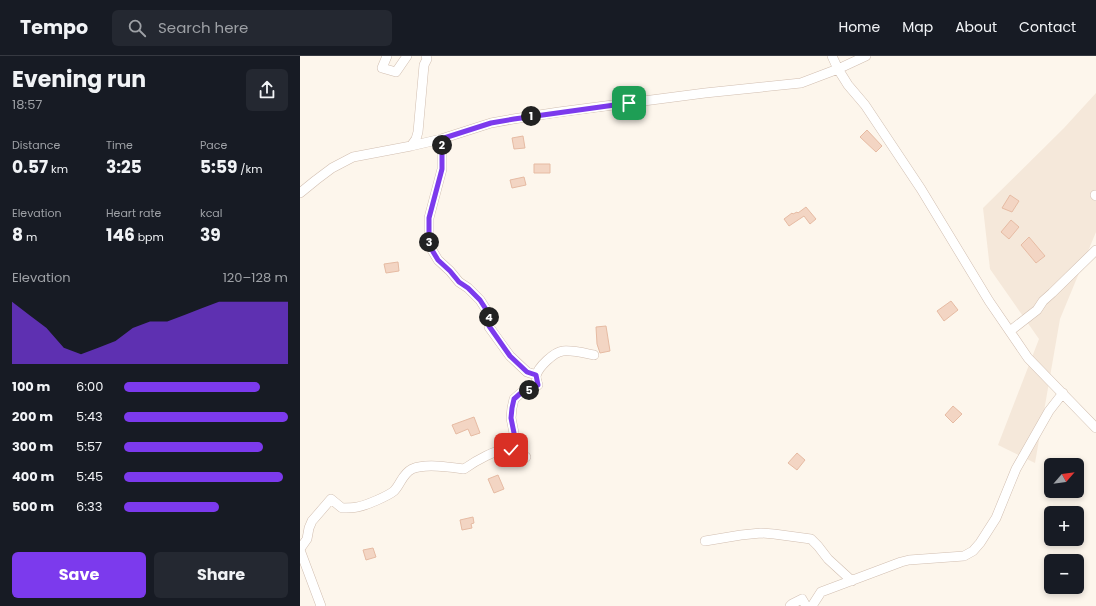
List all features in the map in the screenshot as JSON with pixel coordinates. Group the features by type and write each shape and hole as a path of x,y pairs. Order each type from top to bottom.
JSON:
{"street":[{"path":"387,56 382,68 396,72 407,56"},
{"path":"411,146 416,139 418,132 424,65 427,59 426,56"},
{"path":"832,56 848,85 865,105 921,189 989,301 1028,358 1096,428"},
{"path":"300,193 332,168 353,157 441,139 491,123 559,112 801,82 838,69 866,56"},
{"path":"441,139 442,169 429,218 429,245 438,260 459,282 468,288 480,300 489,314 489,326 510,356 527,372 536,375"},
{"path":"1010,331 1037,310 1043,301 1096,250"},
{"path":"511,450 515,438 511,418 514,399 522,392 530,390 538,385 536,375 542,364 561,351 594,355"},
{"path":"812,606 821,592 909,560 964,556 973,551 996,518 1016,469 1049,412 1063,393"},
{"path":"321,606 300,549 307,539 312,521 331,499 342,508 358,507 387,496 394,491 402,478 411,470 436,466 464,469 502,450 511,450 526,457"},
{"path":"705,541 742,535 761,534 774,534 811,539 828,559 852,581"},
{"path":"790,606 802,599 806,606"}],"shaded area":[{"path":"1096,93 1096,232 1060,319 1035,463 998,445 1039,339 990,269 983,208 1064,128"}],"building":[{"path":"867,130 882,146 876,152 860,137"},
{"path":"523,136 525,148 514,149 512,138"},
{"path":"534,164 550,164 550,173 534,173"},
{"path":"524,177 526,185 512,188 510,180"},
{"path":"1010,195 1019,201 1012,212 1002,208"},
{"path":"806,207 816,219 810,224 804,216 789,226 784,219 792,213 798,213"},
{"path":"1011,220 1019,227 1009,239 1001,232"},
{"path":"1029,237 1045,256 1036,263 1021,245"},
{"path":"398,262 399,271 386,273 384,264"},
{"path":"951,301 958,310 944,321 937,311"},
{"path":"606,326 610,351 600,353 597,344 596,327"},
{"path":"953,406 962,414 953,423 945,415"},
{"path":"474,417 480,433 471,436 468,429 456,434 452,425"},
{"path":"797,453 805,460 797,470 788,463"},
{"path":"498,475 504,489 494,493 488,479"},
{"path":"473,517 474,523 471,524 472,528 462,530 460,520"},
{"path":"373,548 376,557 366,560 363,550"}],"route":[{"path":"511,450 515,438 511,418 514,399 522,392 530,390 538,385 536,375 527,372 510,356 489,326 489,314 480,300 468,288 459,282 438,260 429,245 429,218 442,169 441,139 491,123 629,103"}]}
